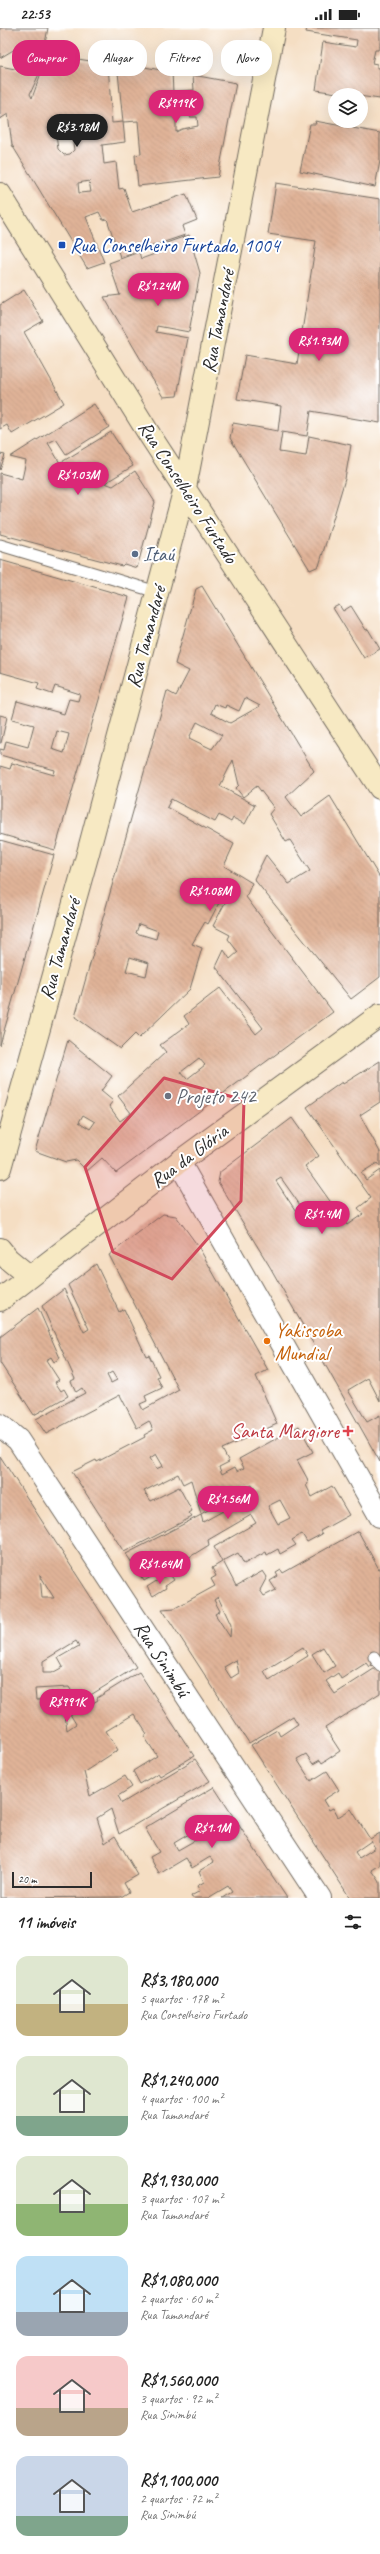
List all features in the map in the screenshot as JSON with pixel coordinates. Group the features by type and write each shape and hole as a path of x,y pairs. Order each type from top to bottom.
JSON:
{"street":[{"name":"Rua Tamandaré","path":"0,1168 158,592 185,488 274,28"},
{"name":"Rua Conselheiro Furtado","path":"0,194 185,488 380,788"},
{"name":"Rua da Glória","path":"0,1300 179,1162 380,1015"},
{"path":"179,1162 380,1516"},
{"path":"0,1249 8,1259 30,1277"},
{"name":"Rua Sinimbú","path":"0,1425 18,1440 320,1898"}],"lane":[{"path":"0,545 158,592"}],"highlighted area":[{"path":"164,1078 244,1100 241,1201 172,1279 113,1252 85,1167"}],"building":[{"path":"0,28 48,28 46,40 12,40 12,51 0,58"},
{"path":"307,28 380,28 380,46 378,50 375,50 372,63 377,64 377,68 380,68 380,99 368,97 368,88 328,88 328,92 316,90 323,42 356,47 357,40 306,32"},
{"path":"80,59 88,61 88,76 109,76 112,123 123,122 125,142 102,145 104,164 116,162 119,189 124,188 132,212 186,194 197,220 182,226 185,235 120,257 107,219 103,220 99,212 86,217 104,262 87,268 12,145 8,114 0,119 0,66 12,68 12,76 38,76 30,94 32,98 40,76 80,76","holes":["71,128 74,150 70,154 64,155 58,149 55,129","89,181 91,192 79,193 78,183"]},
{"path":"147,67 155,69 155,76 172,76 173,92 194,90 193,76 236,83 218,177 138,186 135,155 141,154 138,121 123,122 118,76 147,76","holes":["189,103 190,117 197,117 198,126 182,129 176,132 176,105"]},
{"path":"315,121 328,123 328,128 353,128 380,133 380,161 375,187 300,171 310,124 316,124"},
{"path":"276,183 380,199 380,423 311,411 307,436 282,432 279,452 306,456 309,436 351,445 345,479 319,566 310,570 230,438 233,423 278,431 281,406 237,399 245,355 297,364 316,241 268,234"},
{"path":"189,235 200,273 189,332 157,326 156,332 188,338 177,396 163,397 104,297 120,295 109,263 139,252 141,259 160,252 158,246","holes":["167,273 171,283 153,289 150,279"]},
{"path":"24,290 43,321 24,332 64,403 12,434 7,425 0,429 0,305"},
{"path":"94,404 109,427 66,454 56,439 48,443 60,463 111,432 133,466 105,483 113,486 135,471 155,502 137,568 124,564 122,566 0,534 0,473 22,479 26,461 10,457"},
{"path":"0,454 5,455 0,470"},
{"path":"0,560 129,597 55,850 0,834 0,766 10,769 12,763 54,775 55,770 0,755 0,749 4,750 6,741 28,747 34,725 12,719 17,701 64,714 69,699 78,701 80,694 55,686 52,694 37,689 39,683 0,672","holes":["57,731 69,734 64,753 52,749"]},
{"path":"202,586 314,771 286,797 301,817 330,796 380,878 380,977 351,999 254,879 266,855 289,884 310,871 290,840 286,842 269,814 274,808 257,786 243,797 236,788 239,785 233,760 220,786 255,805 245,824 233,818 231,822 219,815 215,822 171,799 167,807 234,844 224,866 252,883 246,897 333,1012 116,1173 102,1158 87,1171 76,1160 66,1162 35,1151 68,1040 112,1076 101,1091 113,1101 109,1106 120,1121 131,1113 118,1096 166,1052 160,1045 189,1024 184,1016 220,988 256,1034 263,1028 216,967 224,950 230,959 238,952 228,939 230,935 213,926 227,899 222,897 208,924 205,922 192,944 202,948 190,989 139,1038 135,1034 120,1049 75,1017 167,691 176,696 189,671 175,664 196,589","holes":["245,698 260,706 230,723 211,713 215,704 225,708 226,705 239,711","197,722 222,735 212,749 189,738","139,924 158,931 156,939 136,933","130,957 149,963 146,976 126,971","199,1058 205,1065 187,1079 181,1072","83,1115 95,1122 90,1129 79,1122"]},
{"path":"339,605 343,611 351,606 366,630 368,629 380,649 364,658 333,608"},
{"path":"0,715 7,717 1,743 0,743"},
{"path":"0,840 54,855 0,1045"},
{"path":"380,1061 380,1102 360,1115 380,1152 380,1167 377,1163 361,1173 366,1180 380,1170 380,1401 368,1378 348,1390 367,1422 380,1415 380,1462 270,1267 218,1182 220,1172 292,1118 319,1156 305,1166 347,1225 363,1214 358,1208 371,1198 307,1107 342,1082 343,1084","holes":["281,1178 307,1215 301,1219 276,1181"]},
{"path":"163,1214 176,1216 198,1246 268,1370 256,1376 277,1424 222,1449 229,1462 219,1467 222,1474 235,1467 237,1471 244,1468 239,1459 299,1426 313,1452 297,1460 307,1478 308,1484 306,1485 312,1497 332,1486 349,1515 320,1531 322,1534 307,1542 302,1534 292,1540 296,1545 280,1554 278,1549 267,1555 266,1552 244,1564 238,1553 223,1561 236,1586 263,1571 267,1577 260,1590 264,1596 276,1590 270,1581 278,1576 276,1573 281,1570 283,1573 358,1531 380,1571 380,1660 369,1667 366,1663 341,1679 338,1673 326,1681 335,1694 380,1665 380,1693 325,1728 340,1751 322,1763 320,1760 313,1764 306,1754 297,1759 311,1781 327,1771 339,1790 323,1800 329,1810 333,1808 338,1817 351,1809 370,1839 380,1833 380,1865 372,1870 380,1882 380,1898 350,1898 251,1745 277,1730 280,1736 298,1724 293,1716 249,1743 162,1609 175,1608 215,1586 211,1579 216,1576 212,1568 222,1562 214,1547 256,1523 251,1515 208,1540 209,1545 188,1558 189,1561 173,1571 170,1566 144,1581 126,1554 201,1515 203,1522 256,1493 252,1485 201,1514 191,1480 183,1484 178,1474 144,1491 151,1501 179,1487 192,1511 189,1513 192,1517 124,1552 72,1472 96,1460 97,1462 145,1437 144,1435 153,1430 149,1421 137,1428 120,1395 46,1434 36,1419 85,1393 82,1388 76,1392 71,1381 75,1379 42,1306 64,1289 84,1332 89,1329 68,1285 96,1264 119,1312 124,1309 146,1356 149,1355 159,1376 157,1377 162,1388 145,1396 147,1401 140,1404 143,1410 179,1390 109,1255","holes":["112,1372 117,1380 111,1383 107,1375","156,1454 163,1466 156,1469 150,1458","280,1500 290,1518 278,1524 268,1506","218,1597 231,1625 230,1637 215,1614 220,1611 214,1600","303,1647 308,1656 269,1680 264,1671","323,1647 335,1666 324,1673 312,1654","236,1660 239,1673 231,1678 224,1667","371,1841 375,1848 359,1858 355,1852"]},
{"path":"38,1308 60,1358 54,1362 51,1357 46,1360 59,1380 55,1382 61,1391 64,1389 68,1396 34,1415 0,1363 0,1337"},
{"path":"0,1456 136,1667 76,1704 76,1707 88,1700 91,1704 98,1700 97,1698 139,1672 194,1756 160,1776 158,1773 140,1784 133,1771 157,1756 144,1736 147,1734 134,1714 106,1731 118,1750 84,1772 90,1796 125,1776 132,1787 118,1796 122,1803 195,1759 210,1781 119,1834 111,1809 97,1818 105,1843 115,1836 138,1875 124,1883 129,1892 121,1897 0,1898","holes":["40,1575 54,1598 42,1598","76,1641 79,1646 58,1658 63,1667 52,1673 43,1673 43,1661","69,1687 76,1698 36,1700 35,1689","70,1714 76,1724 67,1730 65,1715"]},
{"path":"169,1573 174,1580 165,1586 166,1588 153,1596 147,1587"},
{"path":"214,1787 287,1898 222,1898 232,1892 228,1886 208,1898 192,1898 191,1896 200,1891 197,1886 204,1882 199,1871 214,1862 210,1857 192,1868 186,1858 159,1874 150,1857 159,1852 145,1828","holes":["194,1831 199,1838 178,1850 174,1843"]}],"place":[{"name":"Rua Conselheiro Furtado, 1004","path":"62,245"},
{"name":"Itaú","path":"135,554"},
{"name":"Projeto 242","path":"168,1096"},
{"name":"Yakissoba Mundial","path":"267,1341"},
{"name":"Santa Margiore","path":"348,1431"}]}
